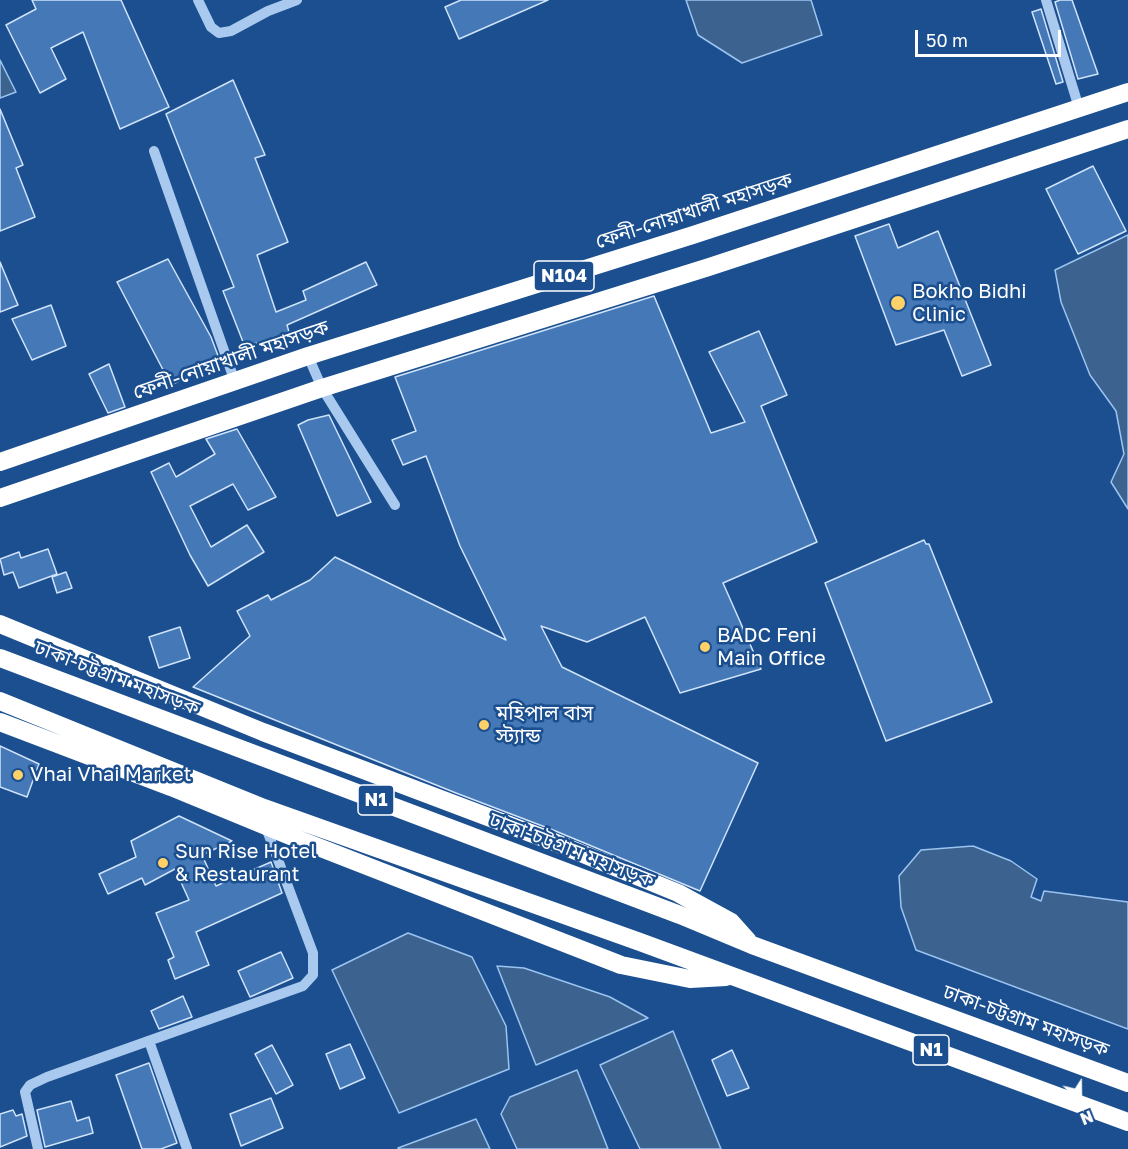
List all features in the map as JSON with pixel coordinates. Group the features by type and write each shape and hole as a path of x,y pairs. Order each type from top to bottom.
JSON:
{"highway":[{"name":"ফেনী-নোয়াখালী মহাসড়ক","path":"0,462 308,357 693,235 1128,92"},
{"name":"N104","path":"0,498 322,388 709,267 1128,129"},
{"path":"0,624 263,732 549,840 678,893 731,922 752,945"},
{"name":"ঢাকা-চট্টগ্রাম মহাসড়ক","path":"0,657 680,915 752,945 1128,1083"},
{"name":"N1","path":"0,701 264,808 1128,1122"},
{"path":"0,722 621,965 690,979 733,977"}],"street":[{"path":"198,0 211,27 219,33 231,31 297,0"},
{"path":"1046,0 1079,108"},
{"path":"154,151 235,382"},
{"path":"308,357 322,388 395,505"},
{"path":"38,1149 25,1092 30,1085 303,986 313,975 313,953 265,825"},
{"path":"149,1041 187,1149"}],"water":[{"path":"686,0 811,0 822,35 742,63 698,35"},
{"path":"0,60 16,92 0,98"},
{"path":"1128,235 1128,509 1111,482 1124,454 1116,411 1090,375 1061,302 1055,270"},
{"path":"973,846 1011,861 1037,879 1031,897 1041,901 1044,891 1128,902 1128,1029 916,950 901,907 899,876 921,850"},
{"path":"408,933 472,957 506,1026 509,1069 399,1113 332,970"},
{"path":"497,966 524,968 610,997 648,1018 536,1065"},
{"path":"673,1031 721,1149 640,1149 600,1065"},
{"path":"577,1070 608,1149 517,1149 501,1114 510,1097"},
{"path":"476,1119 490,1149 398,1149 398,1148"}],"building":[{"path":"32,0 121,0 169,107 120,129 83,32 51,48 66,79 40,93 6,25 36,9"},
{"path":"461,0 548,0 459,39 445,7"},
{"path":"1072,0 1098,74 1078,79 1055,2"},
{"path":"1041,9 1063,82 1056,84 1032,12"},
{"path":"233,80 265,155 255,158 288,242 257,255 276,312 306,300 303,291 366,262 377,285 287,325 289,332 245,347 223,291 234,287 166,114"},
{"path":"0,109 23,165 16,168 35,217 0,231"},
{"path":"1093,166 1126,231 1078,254 1046,189"},
{"path":"889,224 898,248 938,231 991,365 962,376 944,330 896,345 855,236"},
{"path":"168,259 211,337 220,361 171,385 117,282"},
{"path":"0,262 18,305 0,312"},
{"path":"654,296 711,433 745,422 709,352 759,331 787,395 761,406 817,542 723,583 761,669 680,693 645,617 587,642 541,626 562,667 758,763 700,891 193,687 250,636 237,611 268,595 271,600 310,580 335,557 506,640 460,546 426,456 403,465 392,440 416,431 395,377"},
{"path":"51,305 66,346 32,360 12,319"},
{"path":"109,364 125,407 108,413 89,374"},
{"path":"329,415 371,502 337,516 298,425"},
{"path":"237,429 276,497 248,510 233,484 190,506 211,547 247,525 264,552 208,586 190,555 151,472 169,463 176,477 215,454 206,439"},
{"path":"924,540 926,544 929,544 992,702 886,741 825,583"},
{"path":"48,549 57,574 19,588 13,572 4,575 0,559 19,552 21,558"},
{"path":"66,572 72,588 57,593 52,577"},
{"path":"180,627 190,658 159,668 149,637"},
{"name":"Vhai Vhai Market","path":"0,746 39,764 27,797 0,787"},
{"path":"179,816 232,841 202,855 216,886 271,862 282,893 196,932 209,965 175,979 168,960 174,957 156,913 189,900 175,869 145,885 142,878 108,894 99,874 136,857 131,841"},
{"path":"281,952 293,978 250,997 238,971"},
{"path":"183,996 192,1017 159,1029 151,1011"},
{"path":"350,1044 365,1078 340,1089 326,1054"},
{"path":"272,1045 293,1085 276,1094 255,1054"},
{"path":"732,1050 749,1088 727,1096 712,1060"},
{"path":"149,1063 177,1143 161,1149 142,1149 116,1075"},
{"path":"271,1098 283,1128 241,1146 230,1114"},
{"path":"71,1101 77,1121 89,1117 93,1133 45,1147 37,1110"},
{"path":"13,1110 16,1116 22,1114 27,1136 0,1147 0,1114"}],"place":[{"name":"Bokho Bidhi Clinic","path":"898,303"},
{"name":"BADC Feni Main Office","path":"705,647"},
{"name":"মহিপাল বাস স্ট্যান্ড","path":"484,725"},
{"name":"Vhai Vhai Market","path":"18,775"},
{"name":"Sun Rise Hotel & Restaurant","path":"163,863"}]}
